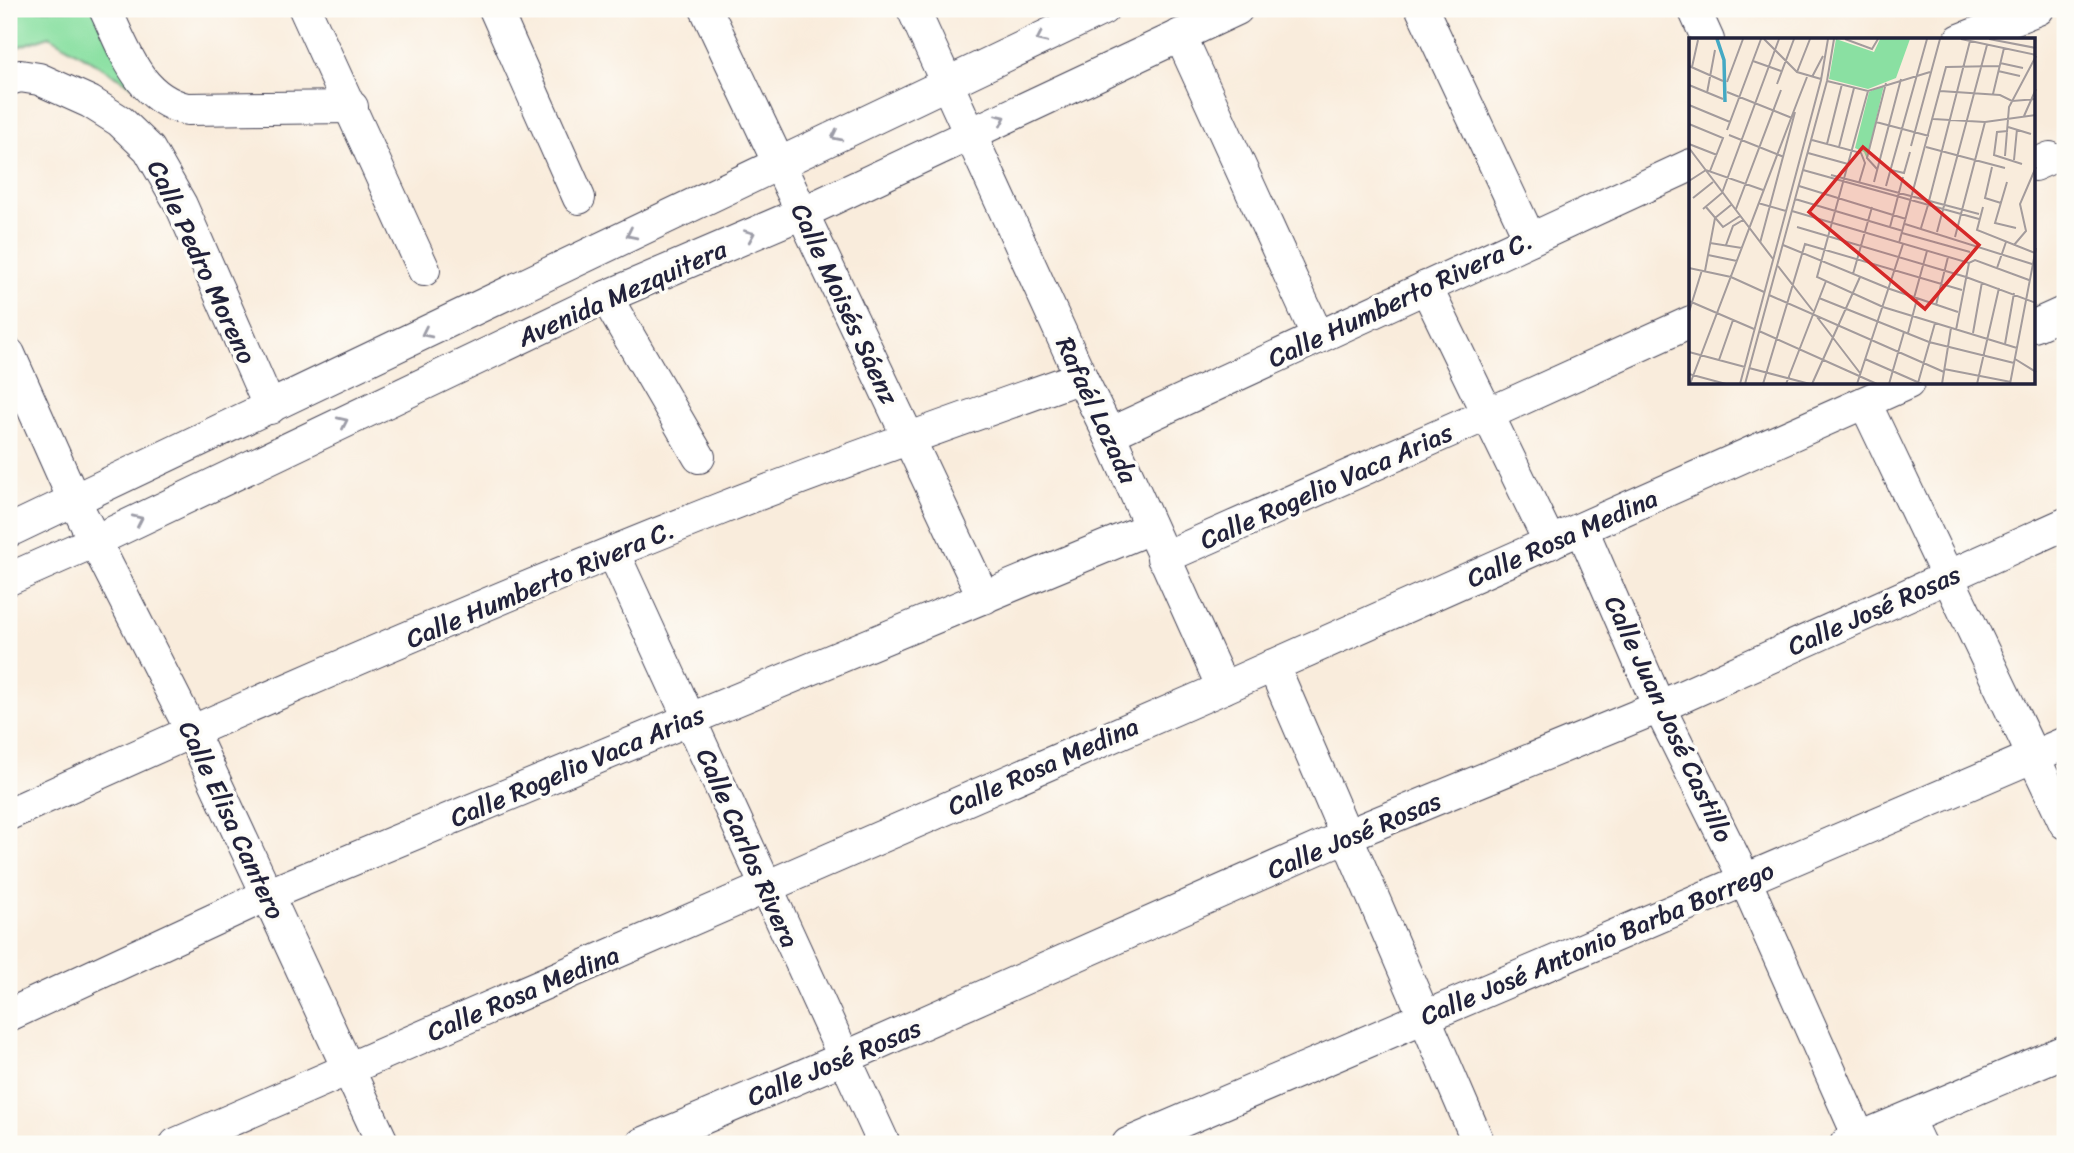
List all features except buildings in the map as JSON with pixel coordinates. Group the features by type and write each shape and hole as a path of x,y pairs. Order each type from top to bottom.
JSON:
{"street":[{"path":"105,9 139,77 149,91 163,101 187,109 352,107"},
{"path":"305,9 352,107 424,270"},
{"path":"495,9 579,198"},
{"name":"Calle Moisés Sáenz","path":"706,9 984,598"},
{"name":"Rafaél Lozada","path":"913,9 1223,688"},
{"name":"Avenida Mezquitera","path":"9,531 1103,9"},
{"name":"Avenida Mezquitera","path":"9,579 95,541 606,297 802,213 1237,9"},
{"path":"1422,9 1530,239"},
{"path":"1694,9 1708,38"},
{"path":"1965,38 2038,9"},
{"path":"1180,35 1318,337"},
{"name":"Calle Pedro Moreno","path":"9,79 20,76 39,79 90,102 134,132 149,149 181,205 270,408"},
{"name":"Calle Humberto Rivera C.","path":"1109,434 1689,166"},
{"path":"1426,287 1550,543"},
{"path":"606,297 699,457"},
{"path":"2036,325 2065,312"},
{"name":"Calle Rogelio Vaca Arias","path":"1163,558 1689,323"},
{"name":"Calle Elisa Cantero","path":"9,354 74,500 191,730 383,1144"},
{"name":"Calle Humberto Rivera C.","path":"9,814 191,730 613,552 722,508 1081,377"},
{"name":"Calle Rosa Medina","path":"176,1144 1223,688 1904,385"},
{"path":"1865,403 2065,823"},
{"name":"Calle José Rosas","path":"642,1144 844,1058 1346,836 1659,707 2065,524"},
{"name":"Calle Rogelio Vaca Arias","path":"9,1014 267,895 1150,528"},
{"name":"Calle Juan José Castillo","path":"1582,529 1659,707 1745,880 1853,1142"},
{"name":"Calle Carlos Rivera","path":"613,552 884,1144"},
{"path":"1273,665 1479,1144"},
{"name":"Calle José Antonio Barba Borrego","path":"1128,1144 2065,743"},
{"path":"1853,1142 1913,1132 2065,1051"}],"green space":[{"path":"9,9 98,9 140,90 49,36 9,50"}]}
